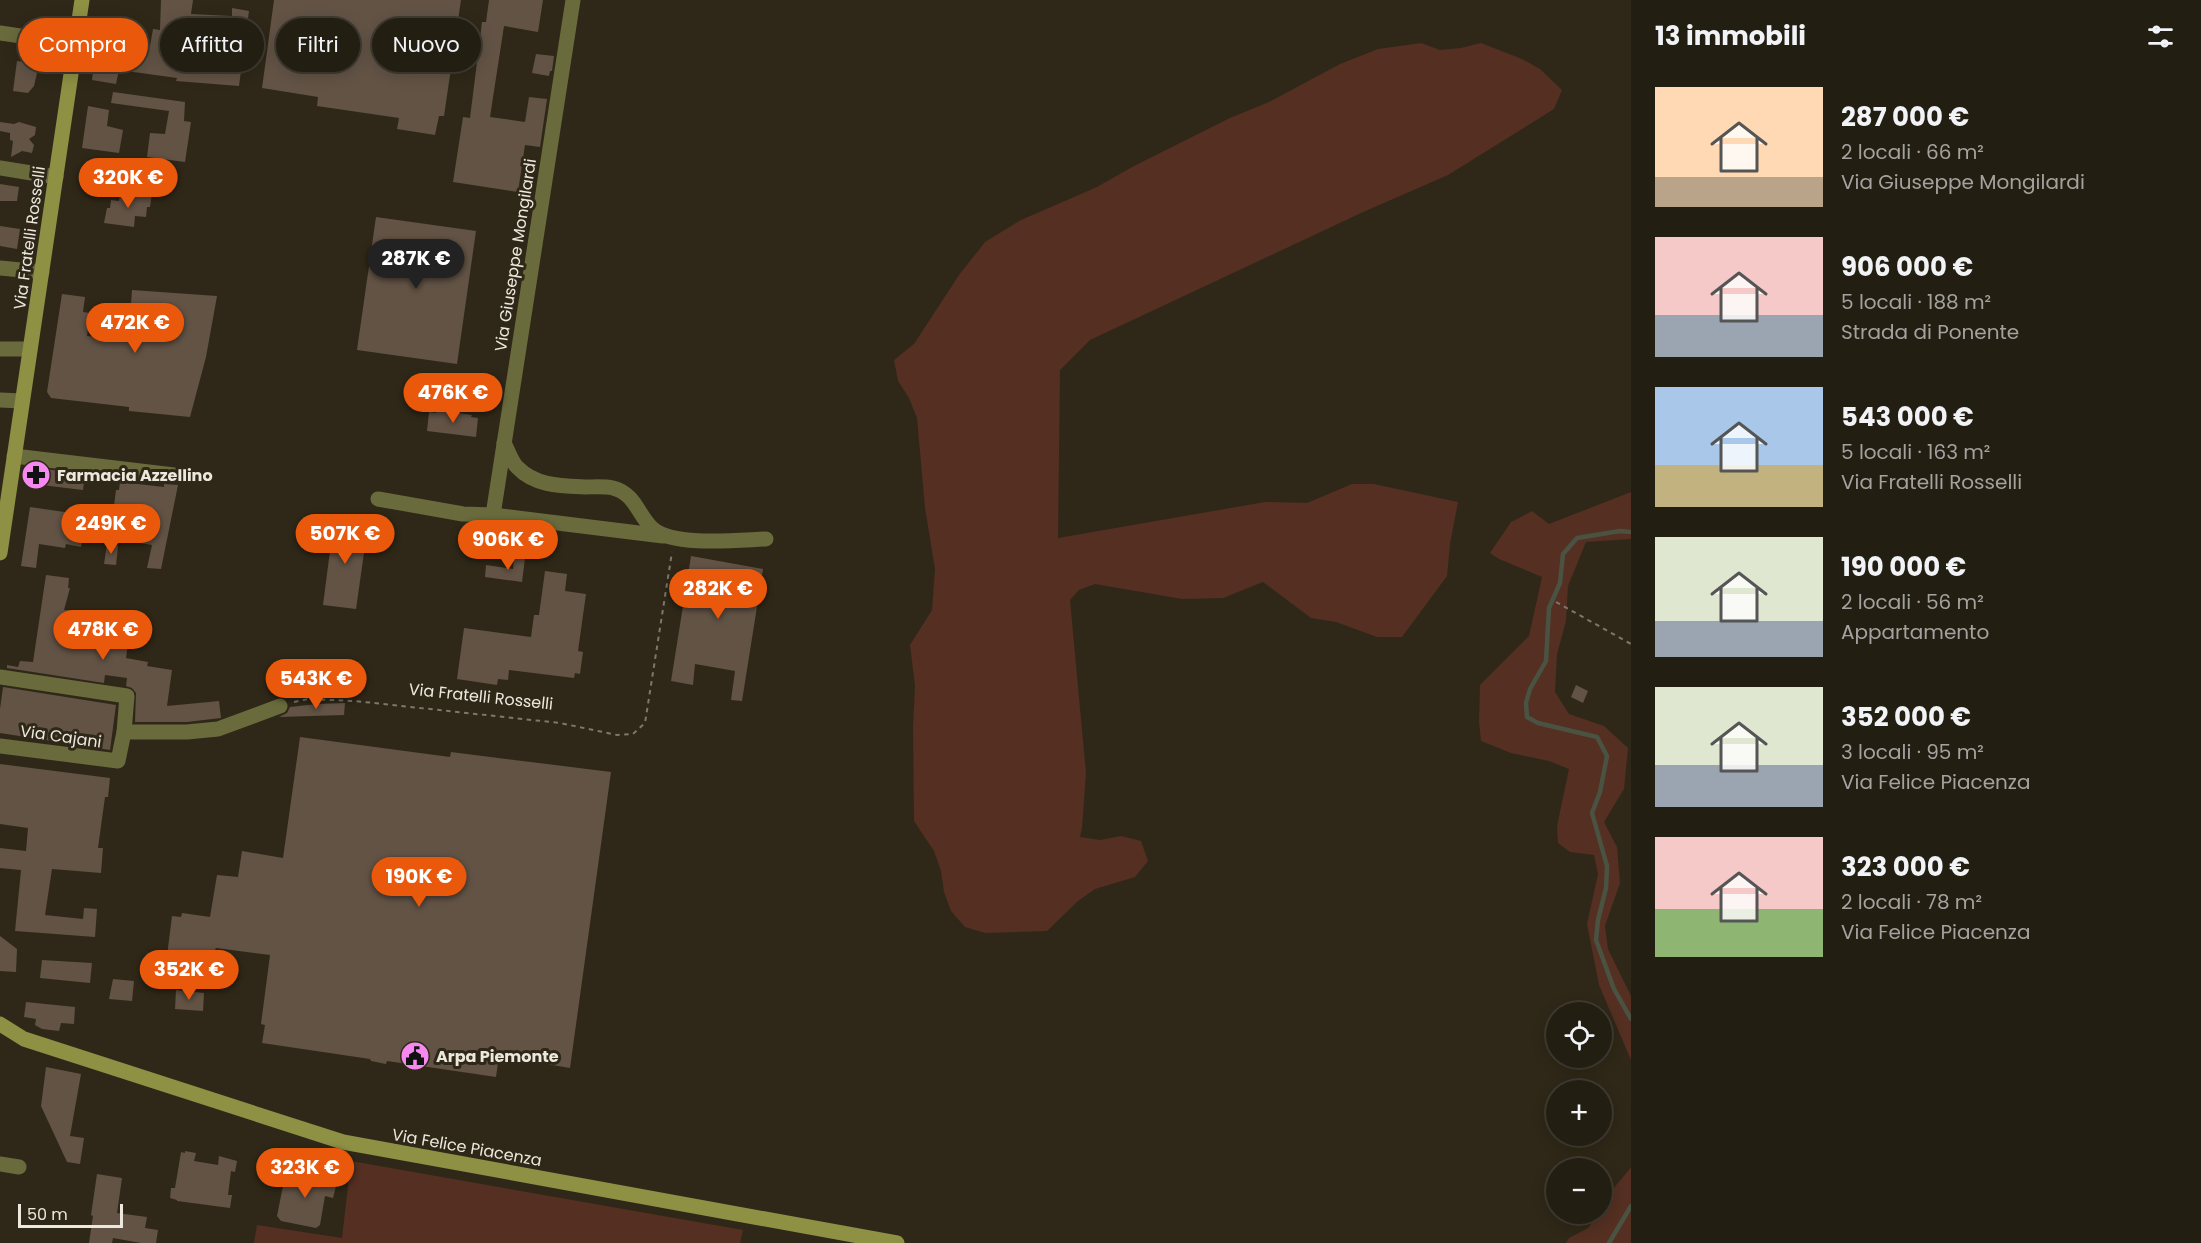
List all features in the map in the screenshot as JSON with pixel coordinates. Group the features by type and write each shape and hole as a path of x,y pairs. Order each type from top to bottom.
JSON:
{"street":[{"name":"Via Fratelli Rosselli","path":"79,18 82,0"},
{"name":"Via Giuseppe Mongilardi","path":"493,515 573,0"},
{"path":"0,33 18,36"},
{"name":"Via Fratelli Rosselli","path":"0,553 71,72"},
{"path":"0,168 56,177"},
{"path":"0,268 42,272"},
{"path":"0,349 30,349"},
{"path":"0,400 22,401"},
{"path":"504,443 516,466 533,479 556,486 613,488 630,497 653,529 670,537"},
{"path":"14,456 174,476"},
{"path":"378,499 463,514 493,515 670,537 725,541 766,539"},
{"path":"0,677 128,696 124,732 187,732 218,729 280,706"},
{"name":"Via Cajani","path":"0,746 118,762 124,732"},
{"name":"Via Felice Piacenza","path":"3,1028 24,1039 343,1142 887,1242"},
{"path":"0,1164 19,1167"}],"path":[{"name":"Via Fratelli Rosselli","path":"280,706 308,699 355,701 560,723 617,735 633,734 645,723 670,537"},
{"path":"1556,602 1631,644"}],"shaded area":[{"path":"1421,43 1440,50 1481,43 1522,59 1540,69 1562,90 1554,109 1448,175 1361,213 1090,340 1060,370 1058,538 1265,502 1307,503 1352,484 1374,484 1458,502 1447,576 1402,637 1377,637 1336,622 1311,618 1263,582 1223,598 1182,599 1095,584 1079,590 1070,600 1086,773 1080,837 1100,840 1121,836 1141,841 1148,861 1135,877 1095,889 1078,901 1047,931 985,933 965,927 951,911 934,851 914,821 915,686 910,645 932,610 935,569 925,508 917,418 909,398 898,381 894,360 914,344 959,275 985,242 1021,220 1097,187 1134,166 1230,118 1269,102 1340,64 1378,49"},
{"path":"1631,492 1631,539 1586,542 1568,586 1566,621 1557,654 1555,692 1569,714 1604,726 1628,748 1624,789 1604,822 1617,847 1620,883 1605,926 1608,949 1631,996 1631,1060 1612,1015 1612,1002 1606,1002 1599,985 1587,924 1598,874 1594,855 1570,852 1558,843 1557,826 1569,769 1549,761 1511,753 1481,741 1480,685 1529,636 1542,577 1490,553 1511,522 1532,511 1549,524"},
{"path":"351,1161 743,1230 740,1243 254,1243 257,1225 342,1238"},
{"path":"1631,1167 1631,1243 1566,1243 1569,1238 1591,1224 1612,1224 1612,1191"}],"building":[{"path":"161,0 193,0 191,14 232,16 232,8 249,11 248,18 160,18"},
{"path":"274,0 461,0 458,18 372,18 372,72 450,72 444,116 439,116 435,135 397,129 399,118 317,106 318,97 262,88"},
{"path":"489,0 543,0 538,32 504,26 490,117 525,122 529,97 547,99 540,147 525,145 518,192 453,182 463,117 470,118 476,72 481,72 481,30 482,22 486,22"},
{"path":"153,29 160,30 160,72 241,72 239,86 176,81 177,78 134,72 148,72 148,46 150,46"},
{"path":"536,54 554,56 549,76 532,73"},
{"path":"18,61 18,72 37,73 34,86 28,93 13,91"},
{"path":"93,72 119,72 116,84 92,80"},
{"path":"113,92 185,102 184,121 191,122 185,162 147,157 150,133 165,134 169,111 111,103"},
{"path":"88,106 109,110 107,126 123,130 119,153 82,148"},
{"path":"0,122 14,124 19,122 36,127 35,135 29,139 34,145 32,153 22,151 11,157 13,141 10,140 10,133 0,131"},
{"path":"0,184 19,187 17,201 0,201"},
{"path":"132,192 152,193 146,217 135,216 134,227 104,223 111,200 119,201 120,194 132,195"},
{"path":"376,217 476,231 457,364 357,350"},
{"path":"0,226 20,229 17,249 0,246"},
{"path":"132,290 217,296 206,357 190,417 129,411 129,407 51,398 47,392 62,294 85,297 83,312 90,313 87,336 126,340 127,330 129,331"},
{"path":"437,410 478,418 476,437 427,431 429,412 436,413"},
{"path":"36,468 85,474 83,490 33,484"},
{"path":"120,482 164,487 164,484 178,485 161,569 147,568 152,545 110,538 116,490 119,490"},
{"path":"30,507 78,514 78,517 85,518 81,547 66,544 65,548 39,544 36,568 21,566"},
{"path":"334,520 368,525 356,609 323,605"},
{"path":"107,544 118,546 116,565 104,564"},
{"path":"514,556 525,558 522,582 485,577 486,565 513,569"},
{"path":"691,556 763,569 742,701 731,700 735,671 695,664 693,685 671,681"},
{"path":"545,571 567,574 565,591 586,594 578,651 583,652 580,674 575,673 574,678 509,670 508,680 498,679 497,685 457,679 464,628 531,637 534,615 539,615"},
{"path":"46,575 69,578 68,588 70,588 64,610 92,613 89,639 128,644 126,658 148,662 147,666 172,670 167,706 219,701 221,718 187,722 135,722 136,693 132,688 126,686 127,678 105,675 104,683 7,668 7,665 18,667 20,661 33,662"},
{"path":"1576,685 1588,691 1583,703 1571,697"},
{"path":"3,687 116,705 110,750 0,733"},
{"path":"345,703 344,715 279,717 287,713 290,707"},
{"path":"300,737 450,757 451,752 611,772 570,1068 499,1056 496,1077 387,1061 386,1064 370,1059 262,1043 265,1025 261,1024 270,955 216,948 210,960 167,956 172,916 181,917 182,913 210,917 217,875 238,877 242,851 283,858"},
{"path":"0,764 110,778 98,848 103,848 101,873 52,869 45,915 83,919 84,908 97,909 95,937 15,931 21,870 0,868 0,848 26,851 28,828 0,824"},
{"path":"0,936 17,949 16,972 0,971"},
{"path":"42,960 92,963 90,983 40,978"},
{"path":"113,979 134,981 132,1001 109,999"},
{"path":"176,990 204,993 203,1011 175,1009"},
{"path":"26,1002 75,1007 74,1024 61,1023 59,1031 42,1029 35,1025 36,1019 24,1017"},
{"path":"46,1067 81,1074 70,1136 84,1138 80,1164 67,1162 41,1106"},
{"path":"185,1151 196,1153 194,1161 218,1165 219,1156 237,1161 235,1172 231,1171 228,1195 232,1195 230,1208 177,1201 170,1198 171,1188 175,1188 181,1152 185,1153"},
{"path":"289,1172 325,1177 337,1182 333,1198 325,1196 320,1225 316,1228 281,1221 277,1216 285,1176"},
{"path":"97,1174 122,1178 117,1213 147,1217 145,1228 158,1230 156,1243 113,1238 112,1243 89,1243"}],"waterway":[{"path":"1631,532 1620,531 1577,538 1563,554 1560,583 1549,608 1546,661 1530,689 1526,703 1527,717 1538,723 1597,737 1607,756 1600,792 1592,813 1607,866 1606,888 1598,920 1596,940 1614,989 1631,1019"},
{"path":"1609,1243 1631,1206"}],"place":[{"name":"Farmacia Azzellino","path":"36,475"},
{"name":"Arpa Piemonte","path":"415,1056"}]}
